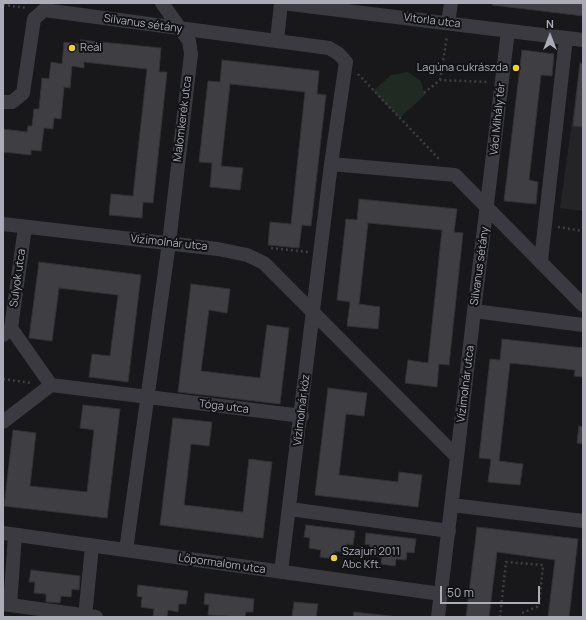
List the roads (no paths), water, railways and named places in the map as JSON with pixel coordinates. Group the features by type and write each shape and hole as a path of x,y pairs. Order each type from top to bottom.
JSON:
{"street":[{"name":"Malomkerék utca","path":"162,3 189,40 191,54 168,243"},
{"name":"Vitorla utca","path":"281,3 583,40"},
{"path":"277,40 281,3"},
{"path":"448,24 451,3"},
{"name":"Silvanus sétány","path":"3,102 12,102 23,93 34,19 44,10 330,48 339,54 346,62 331,164 455,175 541,260 583,305"},
{"name":"Váci Mihály tér","path":"488,208 508,31"},
{"path":"541,260 566,38"},
{"path":"313,312 331,164"},
{"name":"Silvanus sétány","path":"488,208 474,311 583,325"},
{"name":"Vízimolnár utca","path":"3,224 225,250 247,255 264,263 458,457"},
{"name":"Sulyok utca","path":"24,227 7,332 51,385"},
{"path":"126,550 168,243"},
{"name":"Vízimolnár utca","path":"438,617 474,311"},
{"name":"Vízimolnár köz","path":"281,572 302,416 313,312"},
{"path":"3,422 51,385"},
{"name":"Tóga utca","path":"51,385 302,416"},
{"path":"452,505 583,521"},
{"path":"290,509 449,531"},
{"path":"9,534 7,605 89,617 92,546"},
{"name":"Lőpormalom utca","path":"9,534 441,594"}],"place":[{"name":"Reál","path":"72,48"},
{"name":"Lagúna cukrászda","path":"516,68"},
{"name":"Szajuri 2011 Abc Kft.","path":"334,558"}]}
